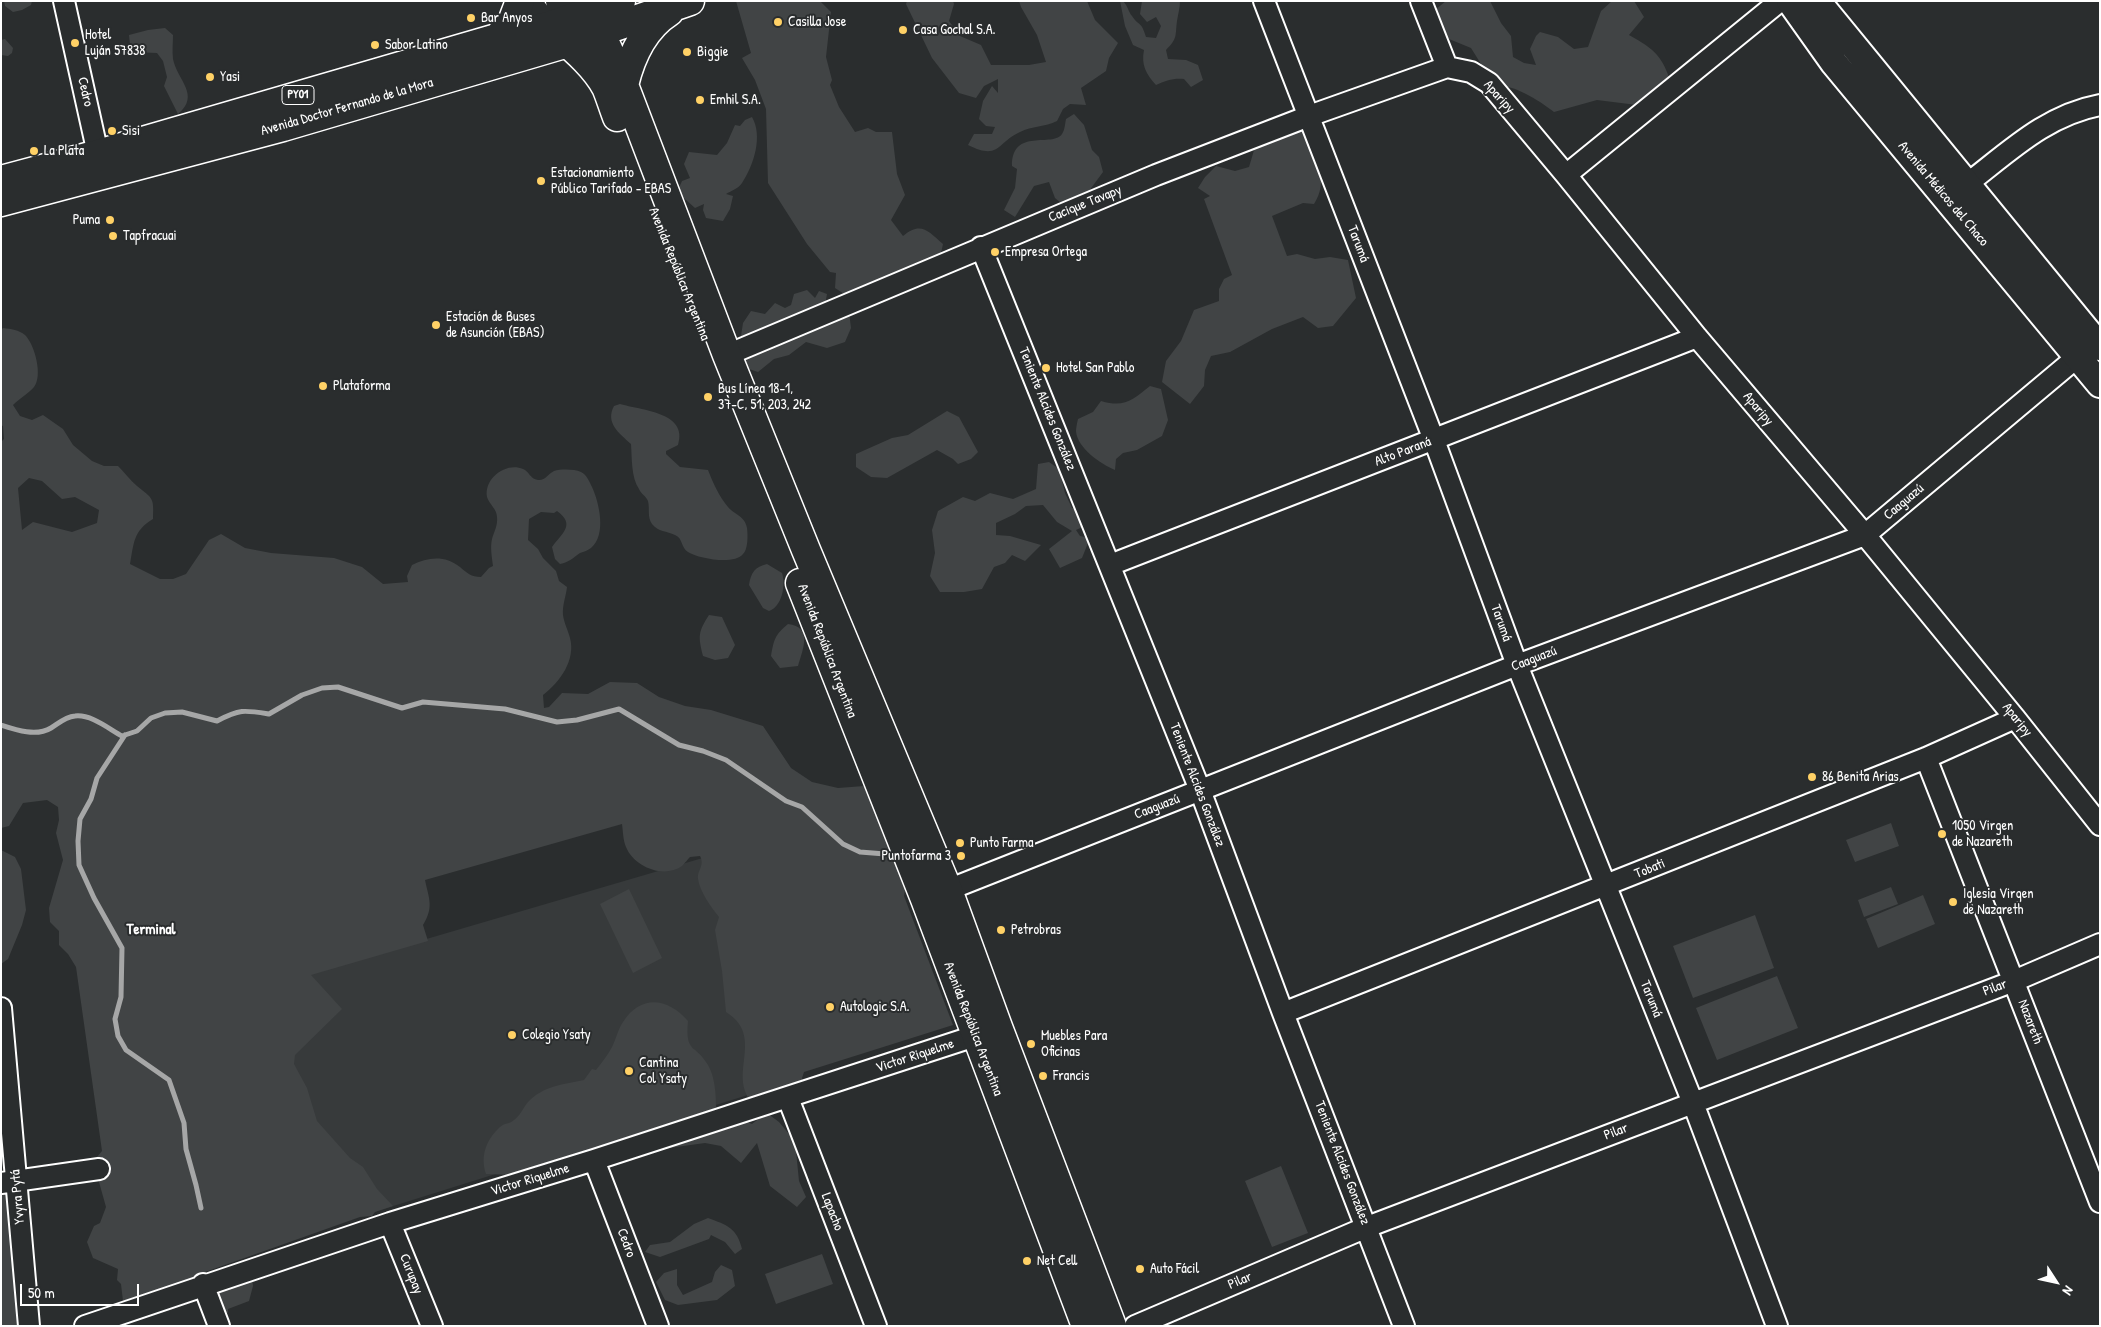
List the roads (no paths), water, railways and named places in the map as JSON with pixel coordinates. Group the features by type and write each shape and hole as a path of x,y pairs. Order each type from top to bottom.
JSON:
{"highway":[{"path":"497,38 512,22 520,1"},
{"name":"Avenida Doctor Fernando de la Mora","path":"5,194 297,123 536,52 578,16 621,1"},
{"name":"Avenida Doctor Fernando de la Mora","path":"578,16 686,2"},
{"path":"536,52 559,54 612,81 629,67 646,33 656,20 686,2"},
{"name":"Avenida República Argentina","path":"578,16 608,47 612,81 728,355 806,550 937,895 975,1036 1086,1326"},
{"name":"Avenida Doctor Fernando de la Mora","path":"5,194 98,154 180,131 251,108 497,38 558,34"},
{"name":"Avenida República Argentina","path":"558,34 612,81"},
{"path":"297,123 295,113 299,106 384,79 406,65"},
{"name":"Avenida República Argentina","path":"612,81 605,86 937,895 1001,1034 1112,1326"},
{"path":"5,194 44,176 155,142 180,131"}],"main road":[{"name":"Avenida República Argentina","path":"528,1 539,17 558,34"},
{"name":"Avenida Médicos del Chaco","path":"1790,1 1834,63 1957,191 2091,348 2100,384"},
{"name":"Avenida Médicos del Chaco","path":"1817,1 1957,191"}],"street":[{"name":"Cedro","path":"64,1 98,154"},
{"name":"Tarumá","path":"1264,1 1434,440 1517,665 1693,1103 1777,1326"},
{"path":"1421,1 1447,67"},
{"path":"1566,175 1780,1"},
{"name":"Cacique Tavapy","path":"728,355 1156,175 1309,116 1447,67"},
{"name":"Aparipy","path":"1447,67 1471,72 1488,84 1566,175 1697,337 1865,535 2015,718 2100,826"},
{"path":"1957,191 2031,134 2053,120 2079,109 2100,105"},
{"name":"Teniente Alcides González","path":"981,247 1200,790 1283,1014 1404,1326"},
{"name":"Alto Paraná","path":"1110,565 1697,337"},
{"name":"Caaguazú","path":"937,895 1517,665 1865,535 2091,348"},
{"name":"Tobati","path":"1283,1014 1926,758 2015,718"},
{"name":"Nazareth","path":"1926,758 2100,1202"},
{"name":"Pilar","path":"1135,1326 1367,1227 2014,981 2100,944"},
{"name":"Yvyra Pytá","path":"1,1008 9,1182 29,1326"},
{"name":"Victor Riquelme","path":"85,1326 203,1284 390,1223 788,1098 975,1036"},
{"name":"Lapacho","path":"788,1098 876,1326"},
{"name":"Cedro","path":"594,1160 658,1326"},
{"path":"9,1182 99,1169"},
{"name":"Curupay","path":"390,1223 432,1326"},
{"path":"203,1284 219,1326"}],"waterway":[{"path":"1,725 26,732 39,732 51,728 62,720 81,716 106,726 122,736 137,731 151,718 165,713 182,712 217,721 231,714 242,712 269,714 302,695 322,688 338,687 402,708 423,702 505,709 557,722 577,720 619,709 679,745 703,751 726,760 786,801 802,807 843,844 860,852 885,854"},
{"path":"125,735 97,778 91,799 80,819 78,841 79,865 94,898 122,948 121,997 115,1019 118,1036 126,1050 169,1080 184,1123 186,1149 201,1208"}],"place":[{"name":"Bar Anyos","path":"471,18"},
{"name":"Casilla Jose","path":"778,22"},
{"name":"Casa Gochal S.A.","path":"903,30"},
{"name":"Hotel Luján 57838","path":"75,43"},
{"name":"Sabor Latino","path":"375,45"},
{"name":"Biggie","path":"687,52"},
{"name":"Yasi","path":"210,77"},
{"name":"Emhil S.A.","path":"700,100"},
{"name":"Sisi","path":"112,131"},
{"name":"La Plata","path":"34,151"},
{"name":"Estacionamiento Público Tarifado - EBAS","path":"541,181"},
{"name":"Puma","path":"110,220"},
{"name":"Tapfracuai","path":"113,236"},
{"name":"Empresa Ortega","path":"995,252"},
{"name":"Estación de Buses de Asunción (EBAS)","path":"436,325"},
{"name":"Hotel San Pablo","path":"1046,368"},
{"name":"Plataforma","path":"323,386"},
{"name":"Bus Línea 18-1, 37-C, 51, 203, 242","path":"708,397"},
{"name":"86 Benita Arias","path":"1812,777"},
{"name":"1050 Virgen de Nazareth","path":"1942,834"},
{"name":"Punto Farma","path":"960,843"},
{"name":"Puntofarma 3","path":"961,856"},
{"name":"Iglesia Virgen de Nazareth","path":"1953,902"},
{"name":"Petrobras","path":"1001,930"},
{"name":"Autologic S.A.","path":"830,1007"},
{"name":"Colegio Ysaty","path":"512,1035"},
{"name":"Muebles Para Oficinas","path":"1031,1044"},
{"name":"Cantina Col Ysaty","path":"629,1071"},
{"name":"Francis","path":"1043,1076"},
{"name":"Net Cell","path":"1027,1261"},
{"name":"Auto Fácil","path":"1140,1269"}],"district":[{"name":"Terminal","path":"151,930"}]}
